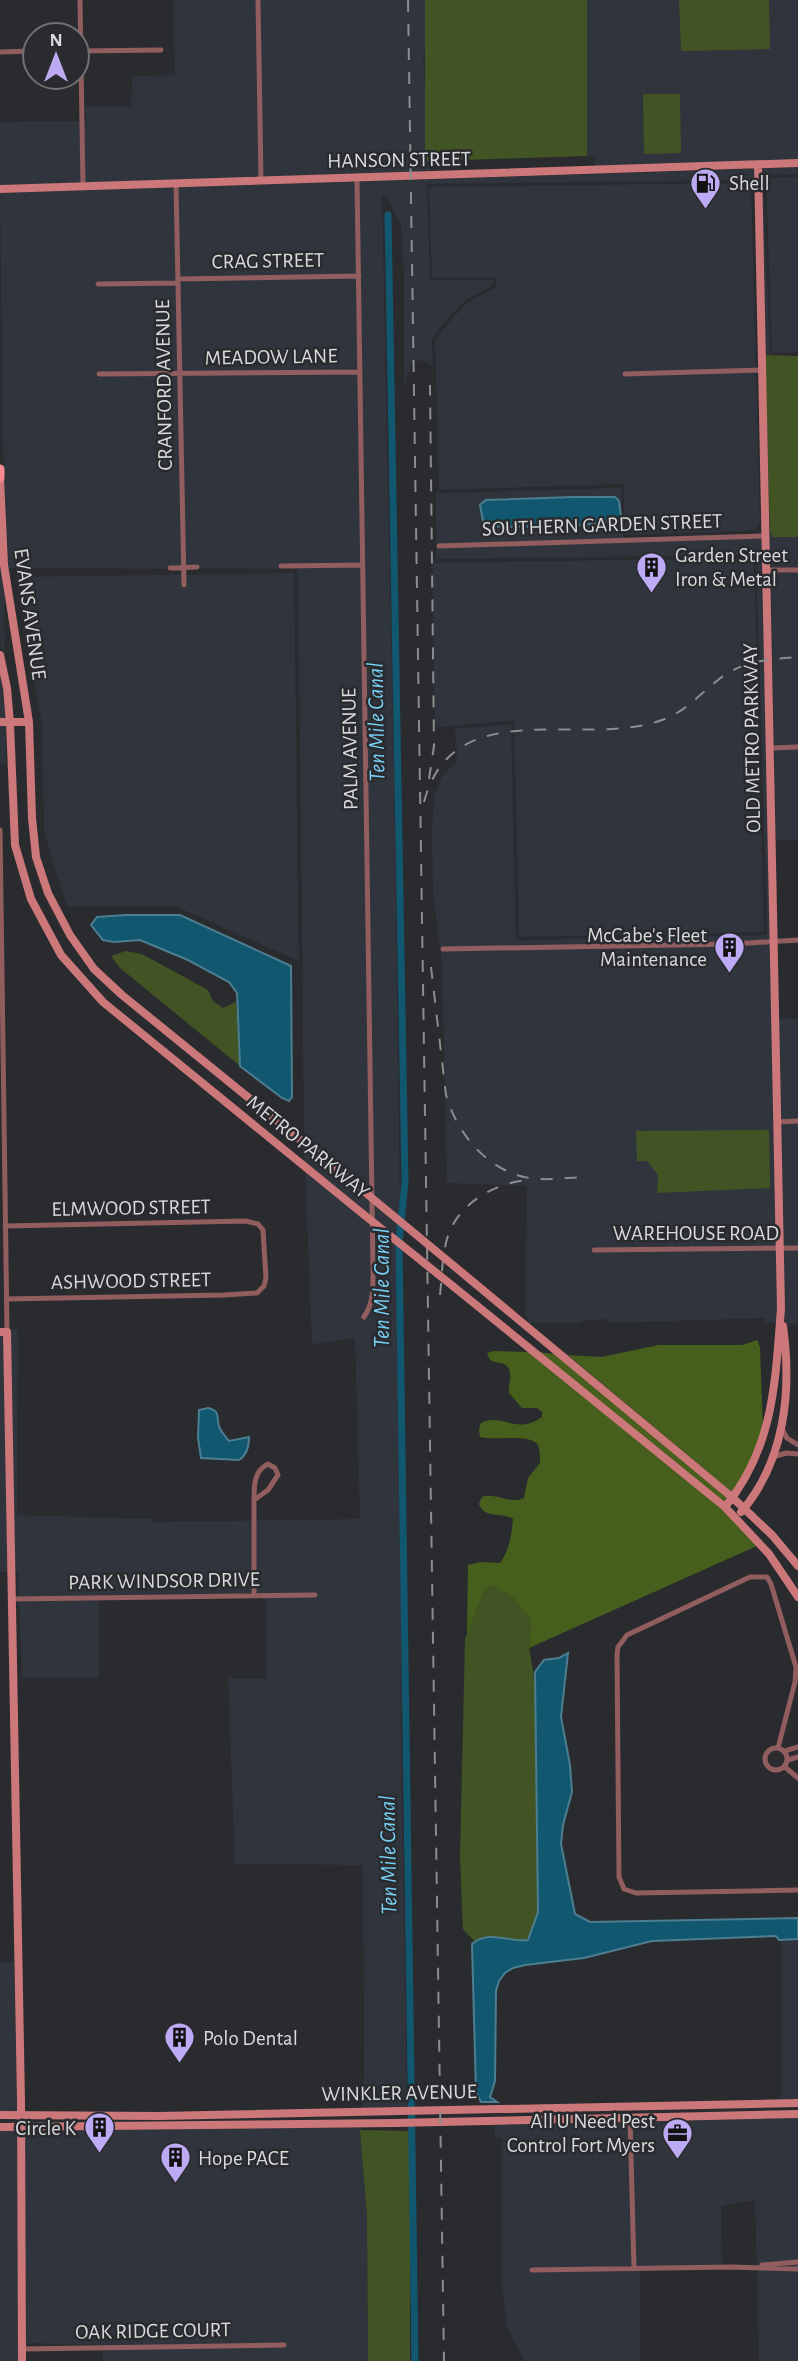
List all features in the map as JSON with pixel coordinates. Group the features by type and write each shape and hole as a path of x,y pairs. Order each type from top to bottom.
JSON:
{"main road":[{"name":"EVANS AVENUE","path":"0,469 0,478"}],"street":[{"path":"80,0 80,21"},
{"path":"258,0 261,180"},
{"path":"91,51 161,50"},
{"path":"0,52 21,51"},
{"path":"80,91 83,187"},
{"name":"HANSON STREET","path":"0,189 798,163"},
{"name":"OLD METRO PARKWAY","path":"725,1507 754,1465 764,1440 772,1404 781,1309 758,165"},
{"name":"PALM AVENUE","path":"357,178 373,1270 372,1299 370,1309 364,1317"},
{"name":"CRANFORD AVENUE","path":"176,184 184,585"},
{"name":"CRAG STREET","path":"98,284 359,276"},
{"path":"625,374 762,370"},
{"name":"MEADOW LANE","path":"99,374 360,372"},
{"name":"EVANS AVENUE","path":"0,478 4,565 29,722"},
{"name":"SOUTHERN GARDEN STREET","path":"439,546 766,536"},
{"path":"281,566 363,565"},
{"path":"170,568 197,567"},
{"path":"767,570 798,570"},
{"name":"METRO PARKWAY","path":"0,655 7,688 10,723 15,845 31,900 61,955 103,1002 725,1507 782,1570 798,1597"},
{"path":"0,722 29,722"},
{"name":"METRO PARKWAY","path":"29,722 36,857 52,903 94,969 122,995 361,1189 733,1498 772,1535 798,1566"},
{"path":"770,748 798,747"},
{"path":"0,830 6,1299 3,1332 13,1599 22,2361"},
{"path":"443,949 732,944 798,940"},
{"path":"777,1122 798,1121"},
{"name":"ELMWOOD STREET","path":"5,1226 258,1224 263,1230 266,1271 264,1286 257,1293"},
{"name":"WAREHOUSE ROAD","path":"594,1250 798,1248"},
{"name":"ASHWOOD STREET","path":"6,1299 225,1296 257,1293"},
{"name":"OLD METRO PARKWAY","path":"736,1517 754,1496 773,1457 782,1429 786,1388 785,1338 781,1309"},
{"path":"776,1367 780,1367 783,1373 786,1388"},
{"path":"782,1429 787,1438 798,1446"},
{"path":"773,1457 786,1453 798,1454"},
{"path":"254,1500 275,1483 278,1475 275,1468 268,1464 260,1468 257,1475 254,1500 254,1595"},
{"path":"778,1748 795,1682 796,1667 767,1577 750,1577 622,1640 617,1654 619,1877 624,1889 636,1893 798,1890"},
{"name":"PARK WINDSOR DRIVE","path":"13,1599 315,1595"},
{"path":"785,1767 774,1770 766,1763 767,1753 778,1748 785,1751 798,1747"},
{"path":"785,1751 788,1760 785,1767"},
{"path":"788,1760 798,1757"},
{"path":"785,1767 798,1778"},
{"name":"WINKLER AVENUE","path":"0,2115 159,2116 798,2103"},
{"path":"634,2268 630,2118 641,2110 682,2105"},
{"path":"526,2121 549,2115 556,2108"},
{"name":"WINKLER AVENUE","path":"0,2127 428,2123 798,2115"},
{"path":"731,2267 798,2262"},
{"path":"532,2270 731,2267 798,2269"},
{"name":"OAK RIDGE COURT","path":"22,2348 284,2345"}],"shaded area":[{"path":"173,0 798,0 798,160 595,168 595,156 587,156 587,52 423,53 430,173 0,185 0,122 87,121 84,106 131,107 132,76 175,75"},
{"path":"798,167 798,174 766,175 763,178 770,355 765,355 761,169"},
{"path":"755,169 760,419 752,180 428,184 430,280 493,280 493,285 466,300 440,327 432,340 433,367 421,360 411,364 404,389 401,225 386,195 382,196 400,1216 304,1138 298,569 7,568 0,193"},
{"path":"798,177 798,352 772,353 766,178"},
{"path":"751,183 760,524 756,529 626,535 623,484 439,490 435,341 468,302 496,287 496,277 432,278 429,187"},
{"path":"621,488 625,538 762,533 779,1019 798,1019 798,1324 786,1323 784,1311 776,1323 765,1322 765,1318 611,1323 606,1319 579,1323 529,1323 525,1315 527,1186 447,1183 442,963 433,892 432,832 434,797 442,776 457,761 454,729 511,724 518,940 765,935 756,555 436,559 436,491","holes":["615,497 616,521 505,527 484,525 481,505 487,500"]},
{"path":"770,532 773,537 798,537 798,840 776,840"},
{"path":"754,558 764,932 519,937 514,721 435,727 432,563"},
{"path":"0,563 4,587 5,657 0,644"},
{"path":"294,573 299,961 177,907 67,906 44,829 42,723 17,577"},
{"path":"0,668 5,711 6,764 0,764"},
{"path":"304,1148 400,1226 400,1239 304,1162"},
{"path":"305,1171 401,1248 401,1733 407,2107 362,2108 363,1865 235,1864 228,1678 266,1679 266,1593 99,1595 99,1678 22,1678 18,1572 15,1571 10,1329 18,1329 17,1515 152,1519 153,1522 360,1519 355,1338 312,1344"},
{"path":"0,1336 4,1336 9,1572 0,1572"},
{"path":"798,1939 798,2099 780,2100 781,1940"},
{"path":"0,1962 14,1962 17,2112 0,2112"},
{"path":"798,2118 798,2361 759,2361 755,2200 721,2206 722,2266 640,2268 640,2361 525,2361 507,2328 501,2276 502,2139 495,2137 495,2125"},
{"path":"361,2127 367,2215 368,2361 103,2361 102,2345 28,2343 26,2351 23,2130"},
{"path":"0,2130 17,2130 19,2361 0,2361"}],"green space":[{"path":"425,0 587,0 587,156 425,161"},
{"path":"679,0 769,0 770,49 681,51"},
{"path":"643,94 680,94 681,153 644,154"},
{"path":"765,355 798,356 798,537 773,537 770,532"},
{"path":"126,951 142,954 208,990 213,1001 223,1008 236,1002 240,1066 120,968 111,956"},
{"path":"769,1130 770,1188 657,1193 658,1175 647,1161 637,1161 636,1131"},
{"path":"757,1340 760,1347 763,1430 751,1464 733,1493 568,1355 601,1357 659,1345 742,1345"},
{"path":"529,1352 723,1510 759,1545 529,1648 531,1620 512,1597 491,1585 483,1594 467,1634 468,1565 481,1562 500,1563 508,1548 513,1525 513,1519 489,1514 479,1504 482,1497 487,1496 513,1500 524,1498 528,1478 540,1463 539,1447 534,1441 480,1437 481,1423 489,1420 524,1424 542,1417 542,1412 537,1408 522,1408 509,1393 510,1371 506,1365 490,1360 487,1353"},
{"path":"539,1352 555,1354 728,1498 725,1502"},
{"path":"491,1585 512,1597 531,1620 529,1647 535,1683 538,1912 528,1940 490,1938 475,1942 463,1929 460,1857 465,1639 483,1594"},
{"path":"360,2130 410,2131 410,2361 368,2361 367,2215"}],"water":[{"path":"615,497 619,501 621,516 578,525 484,526 480,505 486,500"},
{"path":"180,915 291,966 292,1097 289,1101 240,1066 237,993 229,982 188,960 140,940 103,940 91,925 97,917"},
{"path":"208,1408 216,1413 220,1428 229,1441 249,1437 247,1450 239,1460 201,1458 198,1438 199,1410"},
{"path":"568,1653 561,1717 572,1792 561,1844 575,1914 590,1922 798,1918 798,1939 779,1940 776,1936 652,1941 584,1958 513,1968 499,1981 496,1991 495,2081 490,2097 497,2102 481,2102 476,2092 472,1944 485,1937 528,1940 538,1912 535,1672 544,1660 559,1658"}],"waterway":[{"name":"Ten Mile Canal","path":"388,215 405,1182 399,1242 415,2361"}],"railway":[{"path":"408,0 444,2361"},
{"path":"429,779 434,746 430,385"},
{"path":"424,802 439,768 462,746 491,735 525,730 631,727 662,720 685,708 718,680 736,669 766,660 798,657"},
{"path":"431,967 446,1095 468,1139 492,1162 521,1176 538,1179 588,1177"},
{"path":"440,1295 445,1246 459,1215 490,1191 528,1180"}],"place":[{"name":"Shell","path":"706,210"},
{"name":"Garden Street Iron & Metal","path":"652,594"},
{"name":"McCabe's Fleet Maintenance","path":"730,974"},
{"name":"Polo Dental","path":"180,2065"},
{"name":"Circle K","path":"99,2155"},
{"name":"All U Need Pest Control Fort Myers","path":"678,2160"},
{"name":"Hope PACE","path":"175,2185"}]}
